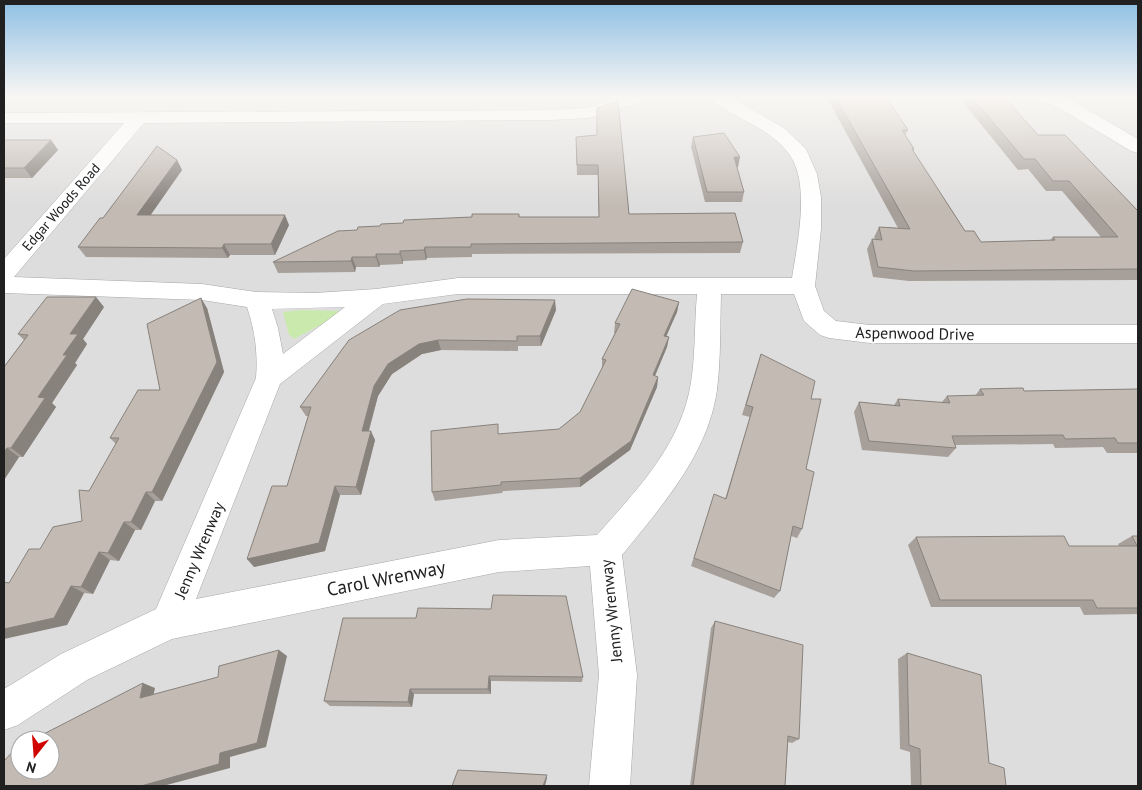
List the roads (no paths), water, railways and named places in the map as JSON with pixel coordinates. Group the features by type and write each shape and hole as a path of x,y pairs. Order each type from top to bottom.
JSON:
{"street":[{"name":"Edgar Woods Road","path":"4,274 125,133"},
{"name":"Aspenwood Drive","path":"779,133 799,153 807,174 811,198 810,229 803,286 810,309 817,320 829,329 840,332 870,334 1138,334"},
{"path":"1114,133 1138,147"},
{"path":"4,285 202,292 256,300 315,301 376,297 458,286 803,286"},
{"name":"Jenny Wrenway","path":"610,786 618,674 605,550 666,478 689,436 703,392 708,285"},
{"path":"269,378 376,297"},
{"name":"Jenny Wrenway","path":"169,622 269,378 271,364 264,318 256,300"},
{"name":"Carol Wrenway","path":"169,622 499,556 605,550"},
{"path":"4,711 74,667 169,622"}]}
